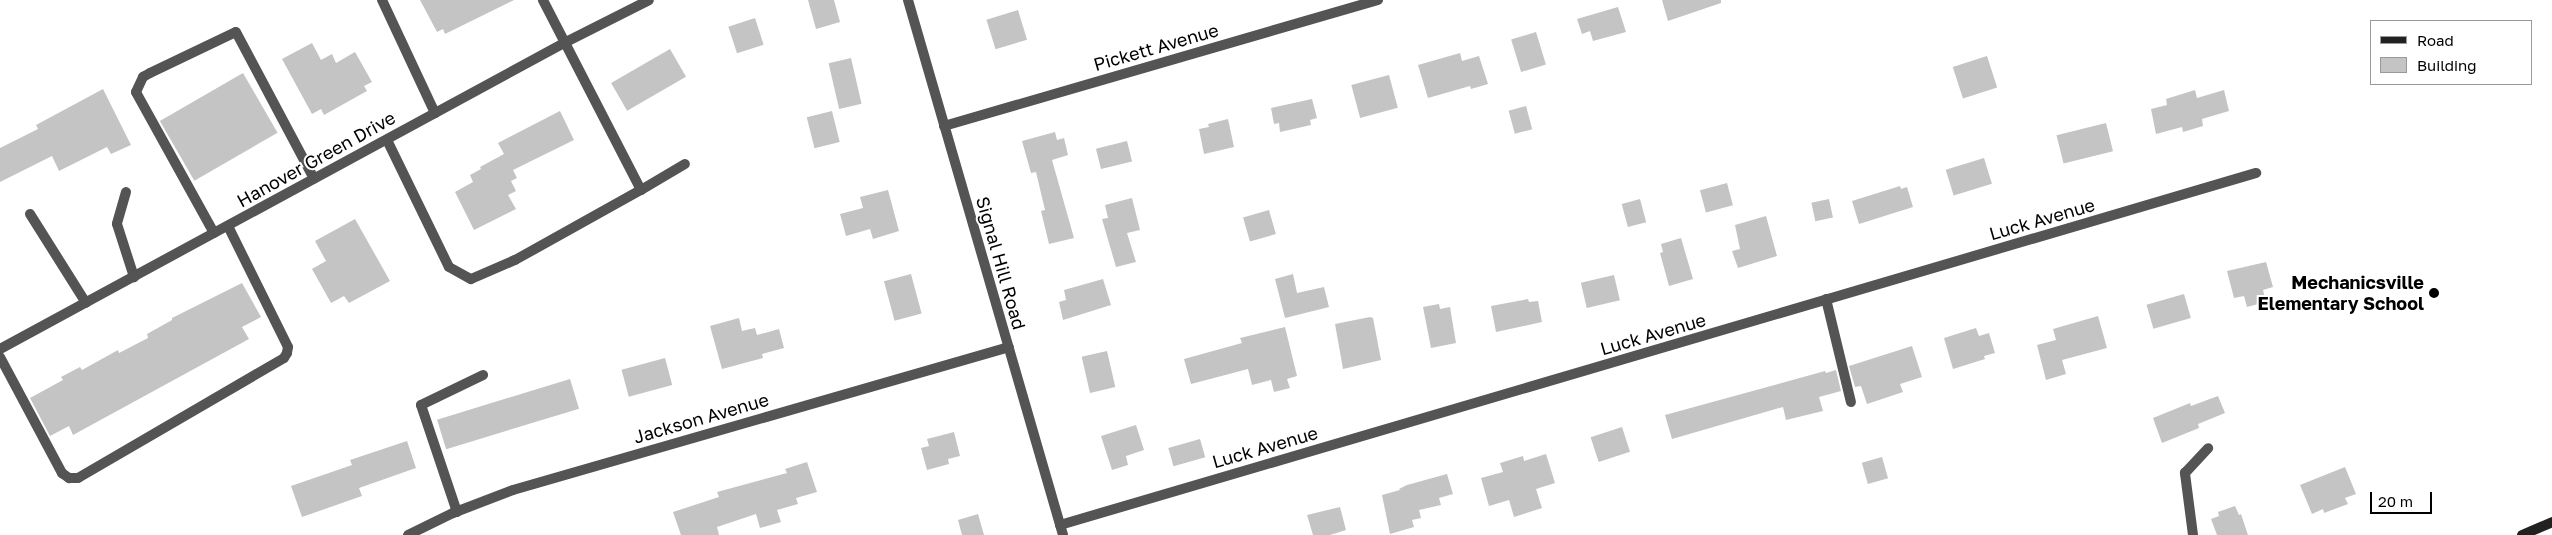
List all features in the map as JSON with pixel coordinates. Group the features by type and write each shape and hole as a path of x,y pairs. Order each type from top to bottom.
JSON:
{"main road":[{"path":"2522,535 2552,522"}],"street":[{"path":"382,0 436,113"},
{"path":"544,0 564,43 641,190"},
{"name":"Hanover Green Drive","path":"0,349 564,43 649,0"},
{"name":"Signal Hill Road","path":"908,0 1062,530"},
{"name":"Pickett Avenue","path":"944,126 1378,0"},
{"path":"214,234 136,92 143,77 150,72 236,32 314,179"},
{"path":"387,140 449,267 471,279 515,260 685,164"},
{"name":"Luck Avenue","path":"1062,530 1826,299 2256,173"},
{"path":"126,192 117,224 134,277"},
{"path":"30,214 86,303"},
{"path":"0,357 35,426 62,473 70,478 78,478 284,358 287,353 288,347 228,226"},
{"path":"1826,299 1851,402"},
{"name":"Jackson Avenue","path":"408,535 456,512 513,490 1009,348"},
{"path":"456,512 421,405 483,375"},
{"path":"2193,535 2184,473 2208,448"}],"building":[{"path":"420,0 514,0 445,34 443,29 437,32"},
{"path":"808,0 834,0 840,22 816,29"},
{"path":"1662,0 1721,0 1721,3 1668,21"},
{"path":"1618,7 1626,32 1593,41 1590,31 1582,34 1577,19"},
{"path":"1018,10 1027,40 996,49 986,20"},
{"path":"755,18 764,45 737,53 728,27"},
{"path":"1536,32 1546,65 1521,72 1511,40"},
{"path":"312,43 321,60 332,54 336,63 355,52 372,82 364,86 367,91 324,115 321,109 312,114 282,59"},
{"path":"670,49 686,77 627,111 611,83"},
{"path":"1460,53 1462,61 1479,56 1488,84 1471,89 1470,86 1428,98 1418,65"},
{"path":"1987,56 1997,87 1963,99 1953,67"},
{"path":"851,58 862,104 839,109 829,63"},
{"path":"243,73 278,133 194,181 160,121"},
{"path":"1389,75 1398,108 1360,118 1351,85"},
{"path":"103,89 131,145 111,154 107,147 59,171 52,156 0,182 0,148 38,129 36,125"},
{"path":"2195,90 2197,98 2224,90 2229,111 2202,119 2203,126 2183,132 2182,127 2156,134 2151,109 2167,105 2166,99"},
{"path":"1312,99 1317,118 1310,120 1311,125 1280,132 1279,123 1274,124 1271,108"},
{"path":"1526,106 1532,129 1515,134 1509,111"},
{"path":"560,111 574,140 513,170 517,178 511,181 516,191 508,195 516,209 474,230 455,192 473,182 470,175 481,169 480,167 504,154 498,143"},
{"path":"832,111 840,142 815,148 807,117"},
{"path":"1228,119 1234,147 1204,154 1199,129 1209,127 1208,124"},
{"path":"2106,123 2113,151 2064,163 2057,135"},
{"path":"1055,132 1057,140 1064,138 1068,155 1052,160 1074,238 1049,244 1041,211 1045,210 1036,172 1031,173 1022,141"},
{"path":"1127,141 1132,161 1101,169 1096,149"},
{"path":"1984,158 1992,184 1954,196 1946,170"},
{"path":"1727,183 1733,205 1706,212 1700,190"},
{"path":"1900,186 1901,189 1907,187 1913,207 1859,224 1852,201"},
{"path":"888,190 899,231 873,239 870,229 846,236 840,214 863,208 860,197"},
{"path":"1132,198 1140,230 1127,233 1136,262 1116,267 1102,219 1108,218 1105,205"},
{"path":"1640,199 1646,222 1628,227 1622,204"},
{"path":"1829,199 1833,218 1815,221 1811,203"},
{"path":"1269,210 1276,234 1250,241 1243,217"},
{"path":"1766,216 1777,256 1738,268 1732,251 1740,249 1735,225"},
{"path":"355,219 390,281 349,303 344,296 331,303 312,269 326,261 315,241"},
{"path":"1681,238 1693,279 1669,286 1660,253 1663,252 1661,244"},
{"path":"2266,262 2273,287 2263,290 2266,302 2247,307 2244,296 2234,298 2227,271"},
{"path":"911,274 922,314 895,321 884,281"},
{"path":"1293,274 1297,293 1324,287 1329,307 1285,318 1275,279"},
{"path":"1614,275 1620,300 1587,308 1581,283"},
{"path":"1103,279 1111,305 1063,320 1059,302 1066,300 1064,290"},
{"path":"242,283 261,317 242,327 249,339 73,435 69,426 50,436 30,398 63,380 61,377 80,367 82,370 118,350 119,353 148,338 147,334 172,320 172,318"},
{"path":"2184,294 2191,318 2153,329 2147,305"},
{"path":"1528,299 1529,302 1538,301 1542,322 1496,332 1491,306"},
{"path":"1439,304 1440,309 1450,307 1456,343 1431,348 1423,307"},
{"path":"2098,316 2107,348 2062,360 2066,374 2046,380 2037,345 2056,340 2053,329"},
{"path":"739,318 742,331 755,328 757,335 779,329 784,348 762,354 763,358 722,369 710,326"},
{"path":"1373,318 1381,360 1343,369 1335,324"},
{"path":"1285,327 1297,376 1287,379 1290,388 1274,392 1271,380 1252,385 1248,369 1191,384 1184,359 1242,343 1240,338"},
{"path":"1976,328 1979,336 1989,333 1995,353 1984,356 1985,359 1953,369 1944,338"},
{"path":"1912,346 1922,377 1900,384 1903,392 1867,404 1861,386 1855,387 1849,366"},
{"path":"1107,351 1115,387 1090,393 1082,357"},
{"path":"665,358 672,385 629,397 622,370"},
{"path":"1836,370 1841,391 1819,397 1823,411 1786,420 1783,407 1672,439 1665,415 1825,371 1826,373"},
{"path":"570,379 579,409 446,449 437,420"},
{"path":"2218,396 2225,413 2198,424 2199,428 2162,443 2153,418 2190,403 2191,406"},
{"path":"1136,425 1144,450 1126,456 1128,465 1112,470 1101,436"},
{"path":"1622,427 1630,452 1599,462 1591,437"},
{"path":"954,432 960,456 948,459 949,464 927,470 921,448 929,446 927,439"},
{"path":"1200,439 1205,457 1174,466 1168,448"},
{"path":"407,441 416,468 359,488 362,496 302,517 291,486 352,465 350,460"},
{"path":"1546,454 1555,483 1536,489 1542,508 1514,517 1509,500 1489,506 1481,478 1503,472 1500,463 1523,456 1524,461"},
{"path":"1882,457 1888,478 1868,484 1862,463"},
{"path":"807,462 817,492 796,498 798,504 777,510 781,522 760,528 756,514 717,527 719,535 681,535 673,512 719,497 717,492 787,473 785,469"},
{"path":"2345,467 2356,494 2345,498 2348,504 2324,513 2323,509 2312,514 2300,485"},
{"path":"1447,474 1453,494 1439,498 1441,505 1419,510 1421,518 1412,520 1414,527 1390,534 1382,495 1400,490 1407,485"},
{"path":"2235,506 2239,515 2241,514 2248,535 2217,535 2211,519 2219,516 2218,512"},
{"path":"1340,507 1346,530 1330,535 1313,535 1307,515"},
{"path":"978,514 984,535 962,535 958,520"}],"place":[{"name":"Mechanicsville Elementary School","path":"2434,293"}]}
